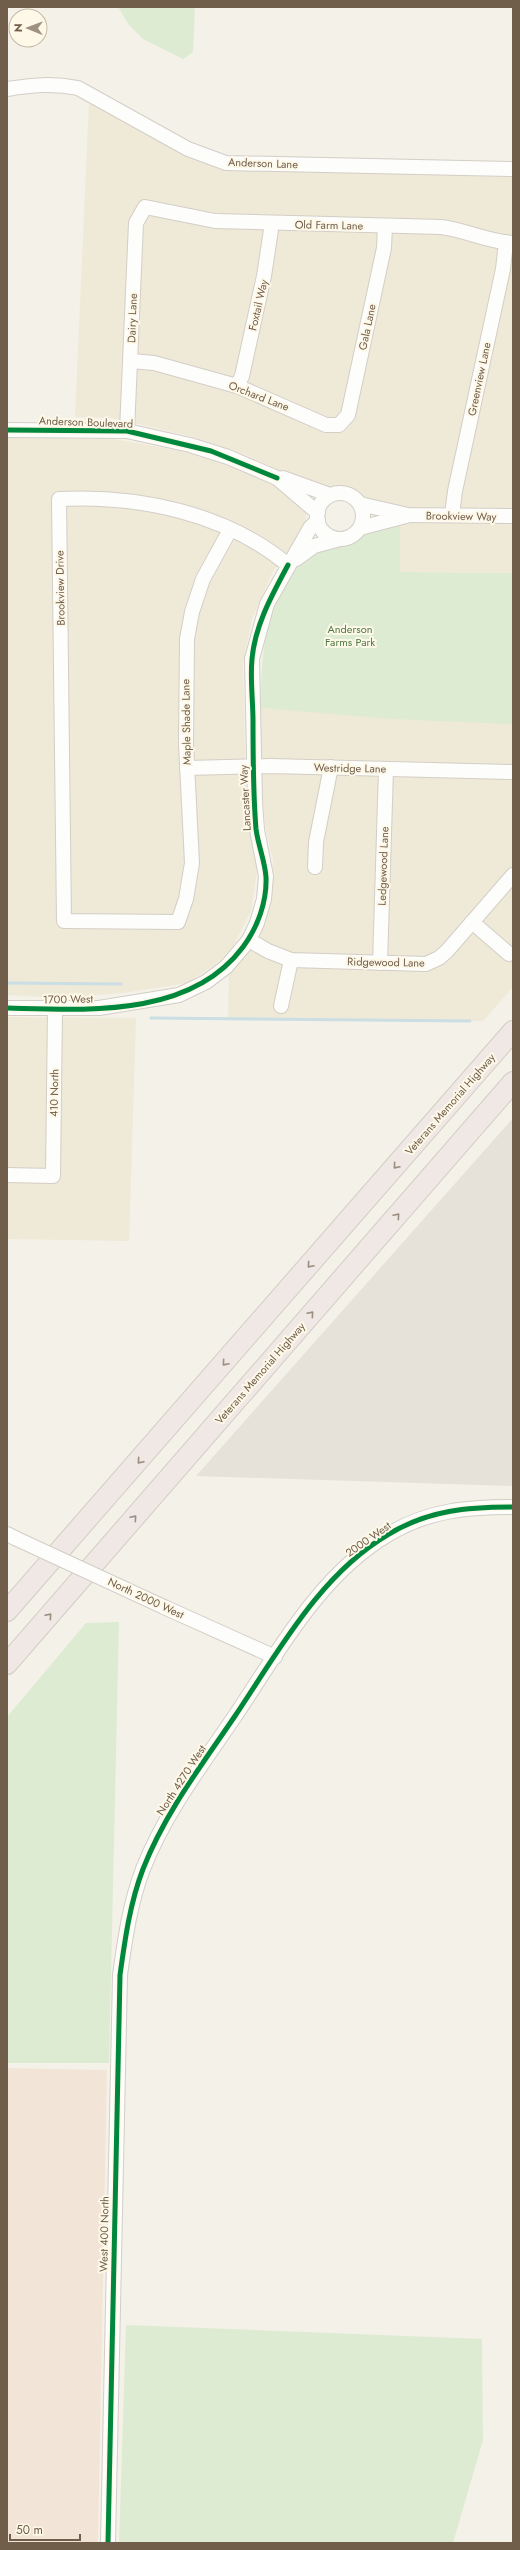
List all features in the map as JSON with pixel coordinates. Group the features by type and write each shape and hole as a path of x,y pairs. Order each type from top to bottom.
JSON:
{"highway":[{"name":"Veterans Memorial Highway","path":"7,1610 74,1537 513,1031"},
{"name":"Veterans Memorial Highway","path":"7,1664 513,1082"}],"street":[{"name":"Anderson Lane","path":"7,89 39,84 60,84 78,88 188,149 226,163 513,169"},
{"name":"Old Farm Lane","path":"145,206 216,221 455,229 509,242"},
{"name":"Dairy Lane","path":"127,431 136,223 145,206"},
{"name":"Foxtail Way","path":"238,386 242,376 264,276 272,223"},
{"name":"Gala Lane","path":"340,425 348,415 384,248 386,226"},
{"name":"Greenview Lane","path":"452,516 455,491 509,242"},
{"name":"Orchard Lane","path":"131,361 154,363 238,386 326,425 340,425"},
{"name":"Anderson Boulevard","path":"7,430 127,431 211,451 277,478 318,517"},
{"name":"Anderson Boulevard","path":"277,478 288,478 330,495"},
{"path":"343,493 350,495 360,504 363,516 360,528 348,537 341,539 329,536 320,526 318,517 320,506 330,495 343,493"},
{"name":"Brookview Drive","path":"178,922 64,921 59,499 132,501 187,514 230,530 266,547 288,565"},
{"name":"Brookview Way","path":"360,504 408,515 513,516"},
{"name":"Brookview Way","path":"360,528 408,515"},
{"name":"Lancaster Way","path":"130,1005 179,994 206,982 226,966 249,940 257,923 264,899 266,876 256,830 253,767 252,659 267,604 288,565 318,517"},
{"name":"Maple Shade Lane","path":"178,922 186,899 192,863 187,768 185,668 186,639 192,612 203,579 230,530"},
{"name":"Lancaster Way","path":"288,565 314,546 341,539"},
{"name":"Westridge Lane","path":"187,768 253,767 513,772"},
{"path":"315,867 316,842 331,768"},
{"name":"Ledgewood Lane","path":"380,963 386,769"},
{"name":"Ridgewood Lane","path":"249,940 268,952 291,960 420,964 433,961 447,951 513,875"},
{"path":"472,922 509,954"},
{"path":"281,1006 291,960"},
{"name":"1700 West","path":"7,1008 99,1008 130,1005"},
{"name":"410 North","path":"7,1175 53,1176 55,1009"},
{"name":"2000 West","path":"275,1657 338,1574 389,1534 438,1513 469,1507 513,1507"},
{"name":"North 2000 West","path":"12,1536 275,1657"},
{"name":"North 4270 West","path":"127,1926 143,1871 169,1814 275,1657"},
{"name":"West 400 North","path":"108,2543 120,1975 127,1926"}],"shaded area":[{"path":"89,102 224,168 513,177 513,573 399,572 400,522 355,491 342,487 328,490 315,488 246,455 190,436 112,418 75,417"},
{"path":"7,438 114,439 177,450 233,467 275,485 303,505 306,512 306,527 295,547 273,571 252,619 243,664 247,824 255,852 257,871 251,911 233,947 218,962 188,983 123,993 60,998 7,995"},
{"path":"261,708 513,723 513,987 483,1021 228,1019 229,974 242,960 261,930 272,893 273,860 266,831 261,783"},
{"path":"7,1017 136,1018 129,1241 7,1239"},
{"path":"513,1118 513,1486 196,1476"},
{"path":"7,2068 107,2070 98,2543 7,2543"}],"green space":[{"path":"118,7 195,7 193,52 183,59 143,39 129,25"},
{"name":"Anderson Farms Park","path":"400,522 400,572 513,573 513,724 392,719 261,708 262,668 268,626 282,587 293,570 308,556 318,550 351,541 365,533"},
{"path":"119,1622 109,2063 7,2063 7,1717 86,1623"},
{"path":"126,2325 482,2339 483,2440 453,2543 119,2543"}],"waterway":[{"path":"7,983 121,984"},
{"path":"151,1018 470,1021"}],"cycle path":[{"path":"7,430 127,431 211,451 277,478"},
{"path":"7,1008 103,1008 135,1005 166,998 195,987 221,970 243,947 257,922 263,904 266,886 266,877 257,835 255,816 251,667 260,622 288,565"},
{"path":"108,2543 120,1975 131,1908 143,1869 162,1828 184,1790 284,1641 321,1592 342,1570 364,1551 389,1534 419,1520 434,1515 465,1509 513,1507"}]}
